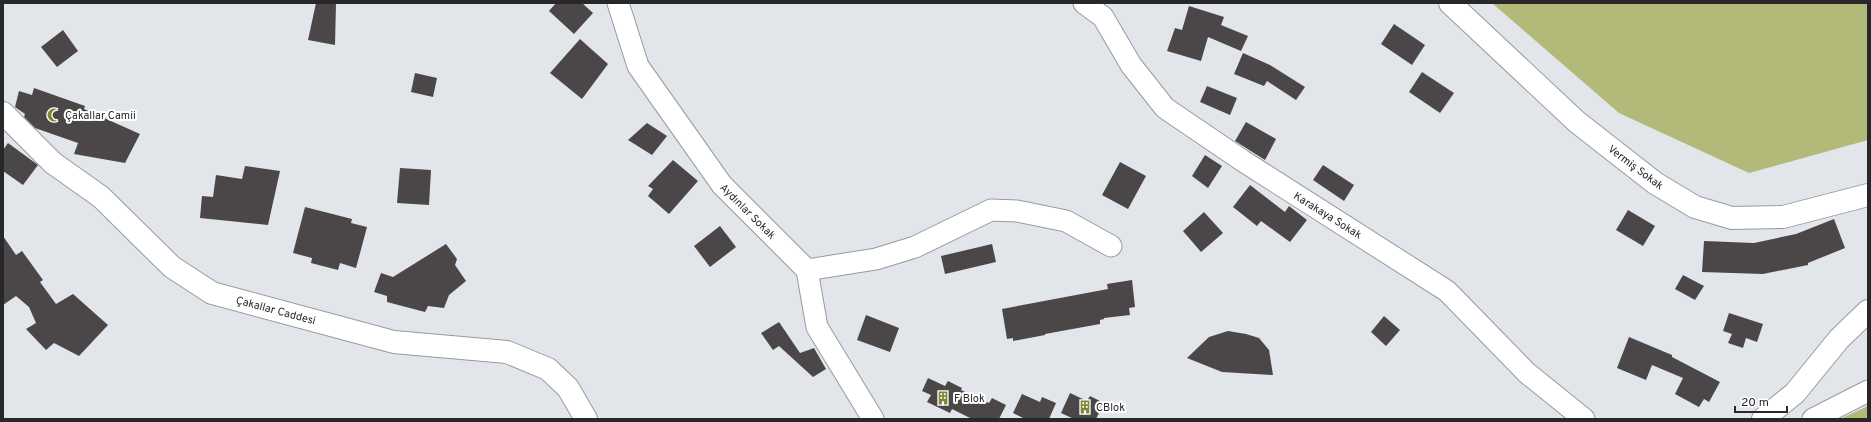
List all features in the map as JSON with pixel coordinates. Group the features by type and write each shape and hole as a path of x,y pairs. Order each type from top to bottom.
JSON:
{"street":[{"name":"Aydınlar Sokak","path":"618,3 638,66 722,185 807,270"},
{"name":"Karakaya Sokak","path":"1084,3 1103,17 1131,65 1165,108 1243,161 1447,291 1527,373 1584,419"},
{"name":"Vermiş Sokak","path":"1450,3 1577,122 1655,183 1695,208 1732,218 1783,217 1868,196"},
{"name":"Çakallar Caddesi","path":"3,113 53,163 101,197 172,266 212,293 394,342 508,352 548,368 568,388 586,419"},
{"path":"873,419 817,327 807,270 876,259 915,247 991,210 1017,211 1066,221 1111,246"},
{"path":"1763,419 1795,393 1839,339 1868,311"},
{"path":"1813,419 1868,391"}],"green space":[{"path":"1492,3 1868,3 1868,140 1749,173 1619,113"},
{"path":"1868,406 1868,419 1840,419"}],"building":[{"path":"316,3 336,3 335,45 308,40"},
{"path":"556,3 582,3 593,13 574,34 549,11"},
{"path":"1189,6 1224,17 1221,25 1248,36 1241,51 1208,37 1201,61 1167,51 1175,28 1182,30"},
{"path":"1394,24 1425,45 1412,65 1381,44"},
{"path":"63,30 78,51 57,67 41,47"},
{"path":"580,39 608,64 582,99 550,73"},
{"path":"1243,53 1270,65 1305,87 1296,100 1267,81 1264,86 1234,74"},
{"path":"1422,72 1454,93 1440,113 1409,92"},
{"path":"415,73 437,78 433,97 411,92"},
{"path":"1207,86 1237,98 1230,115 1200,102"},
{"path":"34,88 85,106 84,109 140,134 125,163 74,154 78,143 35,128 24,117 25,114 15,107 19,91 32,95"},
{"path":"1246,122 1276,139 1265,160 1235,141"},
{"path":"647,123 667,136 652,155 628,140"},
{"path":"8,143 38,165 23,185 3,171 3,150"},
{"path":"1205,155 1222,166 1208,188 1192,176"},
{"path":"673,160 698,181 669,214 648,196 653,189 648,186"},
{"path":"1120,162 1146,176 1128,209 1102,195"},
{"path":"1323,165 1354,185 1344,201 1313,180"},
{"path":"245,166 280,171 268,225 200,218 202,196 213,197 216,175 242,179"},
{"path":"400,168 431,170 429,205 397,203"},
{"path":"1250,185 1285,212 1289,206 1307,220 1290,242 1261,221 1257,226 1233,207"},
{"path":"305,207 352,219 351,223 367,227 356,268 340,263 338,270 311,263 312,258 293,253"},
{"path":"1628,210 1655,226 1643,246 1616,230"},
{"path":"1204,212 1223,233 1201,252 1183,231"},
{"path":"1834,219 1845,248 1808,263 1808,265 1763,274 1702,272 1704,241 1754,243 1796,234"},
{"path":"720,226 736,247 710,267 694,246"},
{"path":"3,236 16,255 22,251 43,280 40,282 56,304 73,294 108,325 79,356 54,343 46,350 26,329 36,323 29,307 16,296 3,305"},
{"path":"446,244 457,259 455,265 466,281 449,295 444,308 428,306 425,312 387,302 387,296 374,292 381,273 393,277"},
{"path":"992,244 996,262 945,274 941,256"},
{"path":"1683,275 1704,286 1695,300 1675,289"},
{"path":"1132,280 1135,307 1129,308 1130,315 1104,318 1100,320 1100,324 1045,335 1013,341 1013,338 1007,339 1002,309 1108,289 1107,284"},
{"path":"1729,313 1763,324 1757,342 1746,338 1743,348 1728,343 1732,334 1723,331"},
{"path":"866,315 899,328 890,352 857,340"},
{"path":"1384,316 1400,330 1386,346 1371,332"},
{"path":"779,322 800,353 814,348 826,369 813,377 779,346 773,350 761,333"},
{"path":"1228,331 1259,338 1269,350 1273,375 1222,372 1187,358 1209,337"},
{"path":"1629,337 1672,355 1672,357 1720,382 1709,402 1704,399 1699,407 1675,394 1683,378 1652,365 1646,380 1617,368"},
{"path":"928,378 945,386 948,381 962,388 961,390 989,403 992,398 1006,405 999,419 972,419 952,409 950,413 927,402 931,395 922,391"},
{"name":"CBlok","path":"1070,393 1087,401 1090,396 1104,403 1096,419 1074,419 1061,413"},
{"path":"1022,394 1040,402 1042,397 1056,403 1049,419 1025,419 1013,413"}],"place":[{"name":"Çakallar Camii","path":"54,115"},
{"name":"F Blok","path":"943,398"},
{"name":"CBlok","path":"1085,407"}]}
